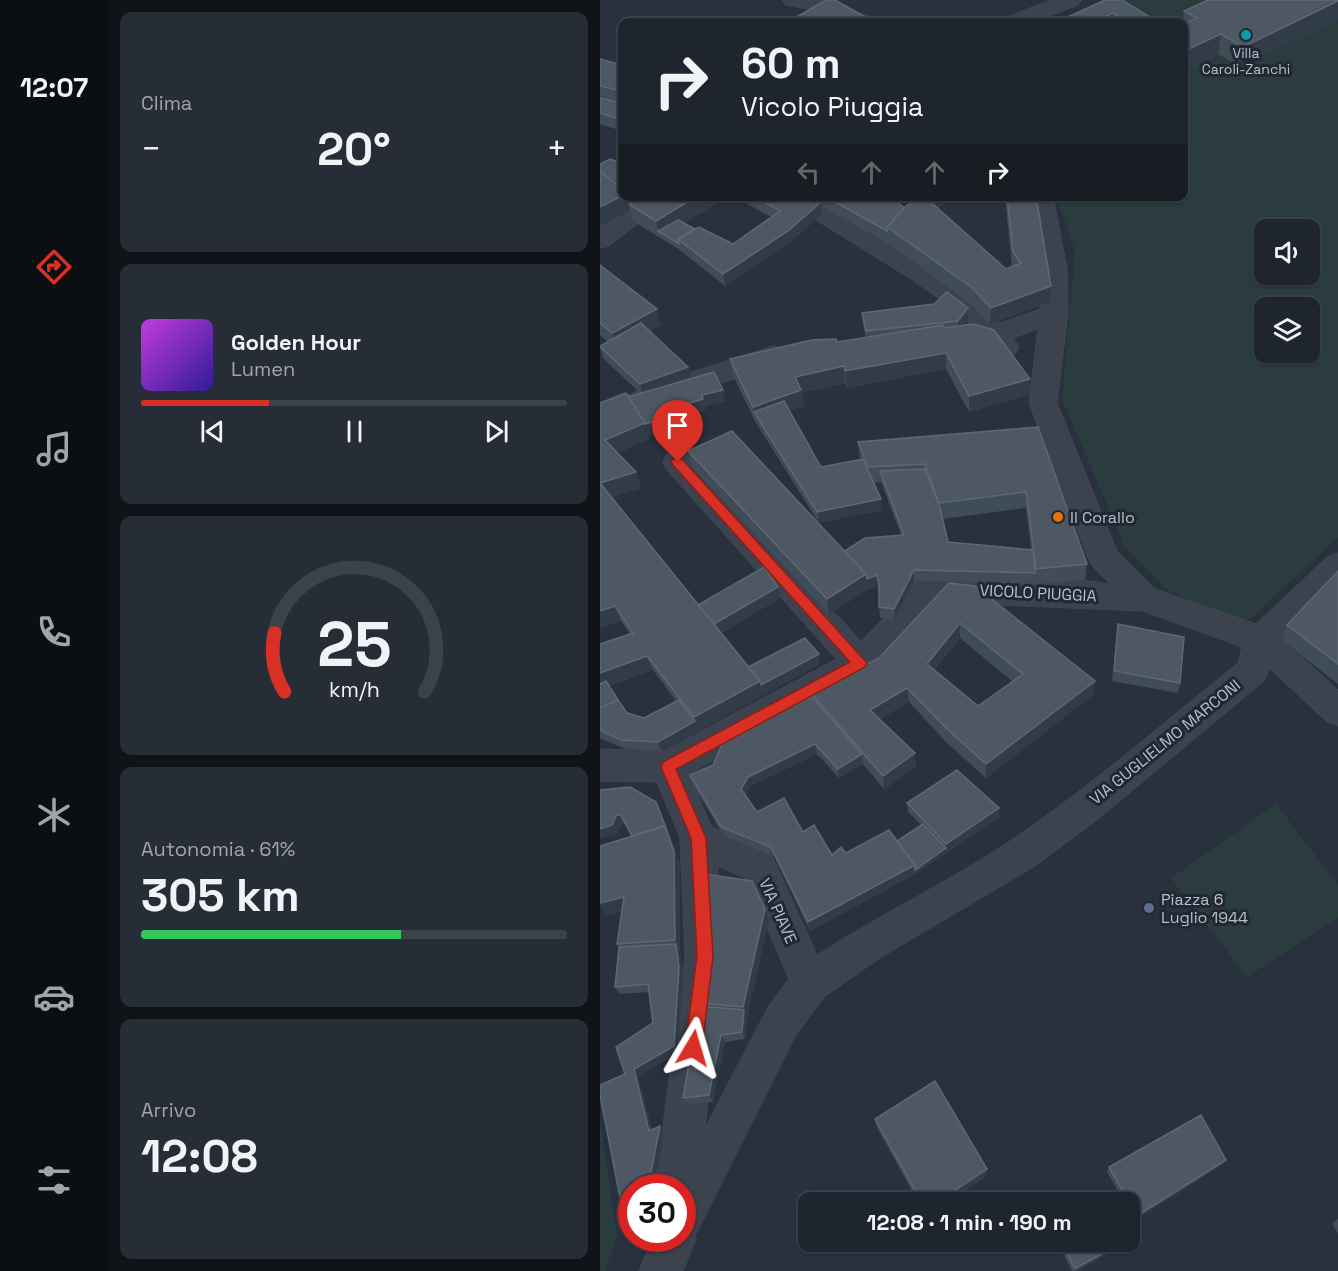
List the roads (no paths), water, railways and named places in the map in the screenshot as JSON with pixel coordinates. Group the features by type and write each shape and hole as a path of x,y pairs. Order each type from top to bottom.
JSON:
{"street":[{"path":"794,0 837,3 857,18"},
{"path":"1026,18 1070,0"},
{"path":"600,240 631,216 657,201"},
{"path":"805,201 851,228 945,290 976,314 996,334 1043,403 1104,558 1144,598 1260,640 1338,711"},
{"path":"1041,201 1054,268 1054,314 1043,403"},
{"path":"931,341 996,334 1054,314"},
{"path":"600,416 766,357 802,354"},
{"path":"678,462 860,663"},
{"path":"1260,640 1338,566"},
{"name":"VICOLO PIUGGIA","path":"668,767 860,663 900,623 921,589 1028,591 1144,598"},
{"name":"VIA GUGLIELMO MARCONI","path":"696,1192 782,1021 810,983 866,945 1022,854 1083,809 1252,671 1260,640"},
{"path":"600,765 668,767 698,838 705,956 679,1174"},
{"name":"VIA PIAVE","path":"698,838 759,867 810,983"}],"place":[{"name":"Villa Caroli-Zanchi","path":"1246,35"},
{"name":"Il Corallo","path":"1058,517"},
{"name":"Piazza 6 Luglio 1944","path":"1149,908"}]}
